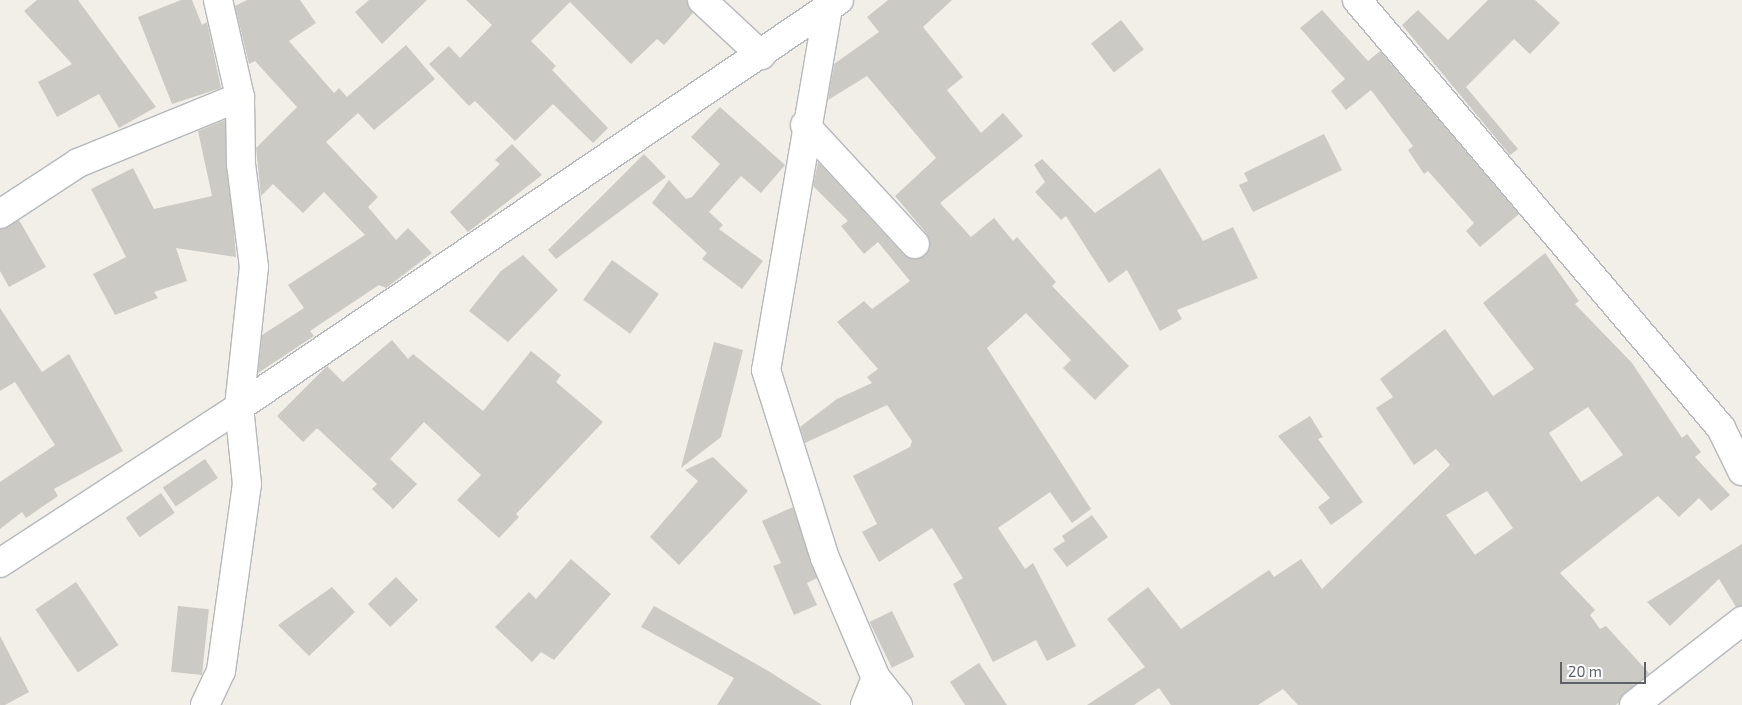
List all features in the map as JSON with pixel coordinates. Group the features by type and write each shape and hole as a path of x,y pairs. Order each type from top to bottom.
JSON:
{"street":[{"path":"205,705 221,671 247,484 239,408 254,267 241,164 240,97 218,0"},
{"path":"702,0 761,54"},
{"path":"1357,0 1722,428 1742,471"},
{"path":"0,563 239,408 834,4"},
{"path":"834,4 805,125 792,233 766,370 825,558 876,678 898,705"},
{"path":"0,214 78,163 240,97"},
{"path":"805,125 915,244"},
{"path":"1634,705 1742,621"},
{"path":"865,705 876,678"}],"building":[{"path":"37,0 78,0 156,107 119,128 99,94 57,117 38,82 72,64 24,11"},
{"path":"181,0 192,0 202,25 207,22 221,88 172,104 138,17"},
{"path":"247,0 300,0 316,23 289,41 334,93 339,88 347,97 406,45 435,79 374,130 358,113 326,142 378,197 368,207 396,240 408,228 432,253 386,288 379,285 310,331 314,336 258,373 262,335 304,308 288,285 365,235 324,192 303,213 273,184 261,196 256,148 297,107 255,61 249,64 235,6"},
{"path":"369,0 427,0 382,44 355,12"},
{"path":"466,0 687,0 693,13 664,45 657,39 631,64 570,2 531,41 556,66 552,70 608,128 593,143 553,104 515,141 475,101 469,106 429,64 449,46 460,58 492,25"},
{"path":"888,0 952,0 923,27 963,77 947,90 981,133 1003,113 1023,136 940,203 971,237 994,218 1013,241 1017,237 1056,282 1052,286 1129,366 1095,400 1063,368 1071,360 1026,313 987,348 1091,509 1072,523 1050,492 998,528 1025,569 1033,563 1076,646 1047,661 1036,640 993,662 953,584 963,578 932,528 879,562 862,532 877,524 853,476 910,447 912,441 887,405 805,443 800,427 837,399 872,383 867,377 878,369 837,322 864,301 872,309 910,281 878,242 864,254 841,226 848,221 813,186 818,162 904,255 919,259 930,248 927,234 895,196 936,158 867,76 828,100 834,64 879,32 867,17"},
{"path":"1488,0 1535,0 1560,23 1530,54 1514,39 1466,87 1518,149 1510,155 1402,25 1418,10 1448,40"},
{"path":"1322,10 1368,61 1380,51 1519,214 1480,247 1466,231 1474,223 1428,171 1424,174 1408,150 1413,146 1371,90 1346,110 1331,91 1345,79 1300,28"},
{"path":"1121,20 1144,49 1114,73 1091,43"},
{"path":"720,107 785,165 761,193 741,176 709,212 723,225 719,229 763,261 742,289 702,259 707,253 652,203 669,180 686,199 692,197 720,164 691,137"},
{"path":"225,120 236,257 176,248 187,281 154,292 158,298 115,315 93,274 126,257 91,189 133,168 154,209 212,196 198,131"},
{"path":"1324,134 1342,170 1253,212 1239,185 1248,181 1244,173"},
{"path":"512,144 542,175 468,232 450,212 500,164 495,160"},
{"path":"644,154 666,177 556,259 548,250"},
{"path":"1042,159 1095,213 1160,168 1203,241 1233,227 1258,278 1177,310 1182,319 1160,331 1127,270 1109,283 1066,216 1061,220 1035,192 1045,182 1034,165"},
{"path":"19,220 46,267 9,287 0,271 0,229"},
{"path":"1545,253 1579,301 1575,304 1632,363 1682,438 1687,434 1701,452 1695,457 1730,495 1711,511 1699,498 1679,517 1658,496 1560,573 1595,610 1590,615 1600,629 1606,626 1649,673 1616,705 1298,705 1283,689 1258,705 1171,705 1159,688 1134,705 1087,705 1145,667 1107,619 1148,587 1181,629 1269,570 1274,577 1301,559 1322,589 1450,465 1436,449 1414,465 1376,408 1393,397 1380,379 1445,329 1493,396 1534,369 1483,303","holes":["1588,407 1623,455 1581,482 1549,433","1487,491 1513,528 1475,555 1446,515"]},
{"path":"523,255 558,290 508,342 469,311 501,271"},
{"path":"612,260 659,294 630,334 583,300"},
{"path":"0,308 42,372 69,354 123,451 54,489 58,496 26,518 22,512 0,529 0,482 55,445 15,382 0,391"},
{"path":"392,340 408,359 413,354 483,411 531,351 561,375 556,382 603,422 516,514 519,517 499,538 457,500 481,475 424,422 390,459 417,484 393,509 372,489 377,484 317,428 303,442 277,416 327,366 343,382"},
{"path":"714,342 743,350 721,437 681,468"},
{"path":"1310,416 1323,437 1318,439 1363,502 1331,525 1318,507 1330,498 1278,436"},
{"path":"713,457 748,491 679,565 650,537 698,481 685,470"},
{"path":"205,459 218,478 176,507 163,488"},
{"path":"161,493 175,513 140,537 126,518"},
{"path":"793,507 817,578 807,583 817,605 794,615 773,566 781,563 762,521"},
{"path":"1092,515 1108,537 1067,567 1053,549 1065,541 1062,536"},
{"path":"1742,544 1742,606 1736,607 1719,579 1670,626 1647,602"},
{"path":"571,559 611,594 554,660 541,652 532,662 495,627 529,592 536,599"},
{"path":"396,577 418,600 390,627 368,604"},
{"path":"76,582 118,645 78,672 35,609"},
{"path":"332,587 355,612 309,656 278,625"},
{"path":"178,606 209,609 202,675 171,672"},
{"path":"654,606 770,672 822,705 717,705 734,678 641,627"},
{"path":"892,611 914,657 892,668 870,622"},
{"path":"0,636 29,692 5,705 0,705"},
{"path":"979,663 1007,705 965,705 950,682"}]}
